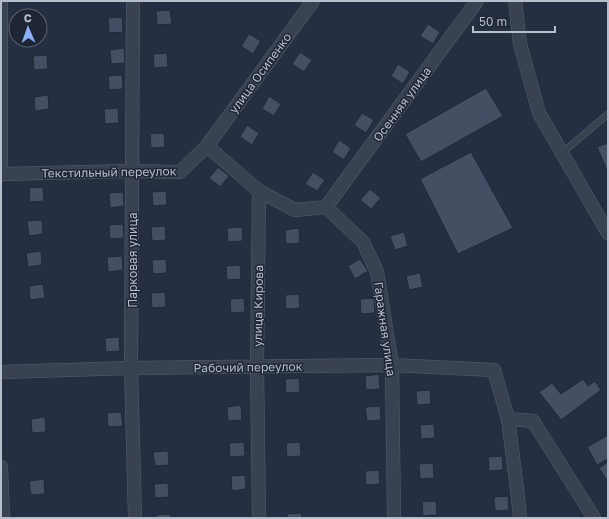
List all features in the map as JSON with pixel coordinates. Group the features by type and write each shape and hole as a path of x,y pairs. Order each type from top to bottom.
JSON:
{"street":[{"path":"1,1 1,175"},
{"name":"Парковая улица","path":"133,1 131,368 135,518"},
{"name":"улица Осипенко","path":"208,146 313,1"},
{"name":"Осенняя улица","path":"326,207 477,1"},
{"path":"515,1 520,44 539,113 608,232"},
{"path":"208,146 259,191 295,210 326,207"},
{"name":"Текстильный переулок","path":"1,175 132,171 180,172 208,146"},
{"name":"улица Кирова","path":"259,191 257,366 259,518"},
{"name":"Гаражная улица","path":"326,207 363,242 377,272 392,365 394,518"},
{"name":"Рабочий переулок","path":"1,372 131,368 392,365 494,370 508,419"},
{"path":"520,518 508,419 533,421 594,518"},
{"path":"1,467 3,518"}],"lane":[{"path":"562,153 608,114"}],"building":[{"path":"170,10 172,24 157,25 156,11"},
{"path":"122,17 123,32 109,33 108,18"},
{"path":"428,24 440,32 433,44 420,36"},
{"path":"249,34 261,41 253,54 241,46"},
{"path":"124,48 125,63 111,64 110,50"},
{"path":"300,52 312,60 304,72 292,64"},
{"path":"167,53 168,67 154,68 153,54"},
{"path":"47,55 48,69 34,70 33,56"},
{"path":"398,64 410,72 403,84 391,76"},
{"path":"122,75 123,89 109,90 108,76"},
{"path":"486,88 503,116 421,162 405,134"},
{"path":"48,95 49,109 35,111 34,97"},
{"path":"269,96 281,104 274,116 262,109"},
{"path":"118,108 119,123 105,124 104,109"},
{"path":"362,113 374,120 366,133 354,125"},
{"path":"247,125 259,133 252,145 240,137"},
{"path":"164,133 165,147 151,148 150,134"},
{"path":"339,140 351,148 344,160 332,152"},
{"path":"608,143 608,173 597,147"},
{"path":"471,152 513,228 458,254 420,179"},
{"path":"218,167 229,176 220,187 209,178"},
{"path":"313,172 325,180 317,191 305,184"},
{"path":"43,187 44,201 30,202 29,188"},
{"path":"370,189 381,198 371,209 360,200"},
{"path":"166,191 167,205 153,206 152,192"},
{"path":"123,192 124,206 110,208 109,193"},
{"path":"42,220 43,234 29,236 27,221"},
{"path":"123,224 124,238 110,239 109,225"},
{"path":"165,226 166,240 152,241 151,227"},
{"path":"242,227 243,241 228,242 227,228"},
{"path":"299,228 300,243 286,244 285,230"},
{"path":"404,232 408,246 395,250 390,236"},
{"path":"41,251 42,265 28,267 26,253"},
{"path":"122,256 123,270 108,272 107,257"},
{"path":"166,259 167,273 153,274 152,260"},
{"path":"360,259 368,271 355,279 348,266"},
{"path":"240,265 241,279 227,280 226,266"},
{"path":"420,273 423,287 409,290 406,276"},
{"path":"43,284 45,298 30,300 29,286"},
{"path":"165,292 166,307 152,308 151,293"},
{"path":"299,294 300,308 286,309 285,295"},
{"path":"244,298 245,312 231,313 230,299"},
{"path":"374,298 375,313 361,314 360,299"},
{"path":"119,337 120,351 106,352 105,338"},
{"path":"379,374 380,389 366,390 365,376"},
{"path":"299,378 300,392 286,393 285,379"},
{"path":"583,379 588,386 595,381 601,390 561,420 539,392 552,383 561,394"},
{"path":"430,390 431,404 417,405 416,391"},
{"path":"241,405 242,420 228,421 227,407"},
{"path":"380,406 381,420 367,421 365,407"},
{"path":"121,412 123,426 108,427 107,413"},
{"path":"45,417 46,432 32,433 31,419"},
{"path":"434,424 435,438 421,439 420,425"},
{"path":"608,435 608,459 597,465 587,447"},
{"path":"244,442 245,456 230,457 229,443"},
{"path":"300,442 301,456 287,457 286,443"},
{"path":"168,451 169,465 155,466 153,452"},
{"path":"502,456 503,470 489,471 488,457"},
{"path":"608,462 608,482 599,468"},
{"path":"433,463 434,478 420,479 419,464"},
{"path":"379,470 380,484 366,485 365,471"},
{"path":"245,475 246,489 232,491 231,476"},
{"path":"44,479 45,494 31,495 29,481"},
{"path":"168,483 169,497 155,498 154,484"},
{"path":"508,496 509,510 495,511 494,497"},
{"path":"436,501 437,515 423,516 422,502"},
{"path":"301,513 302,518 288,518 287,514"},
{"path":"170,514 171,518 156,518 156,515"}]}
